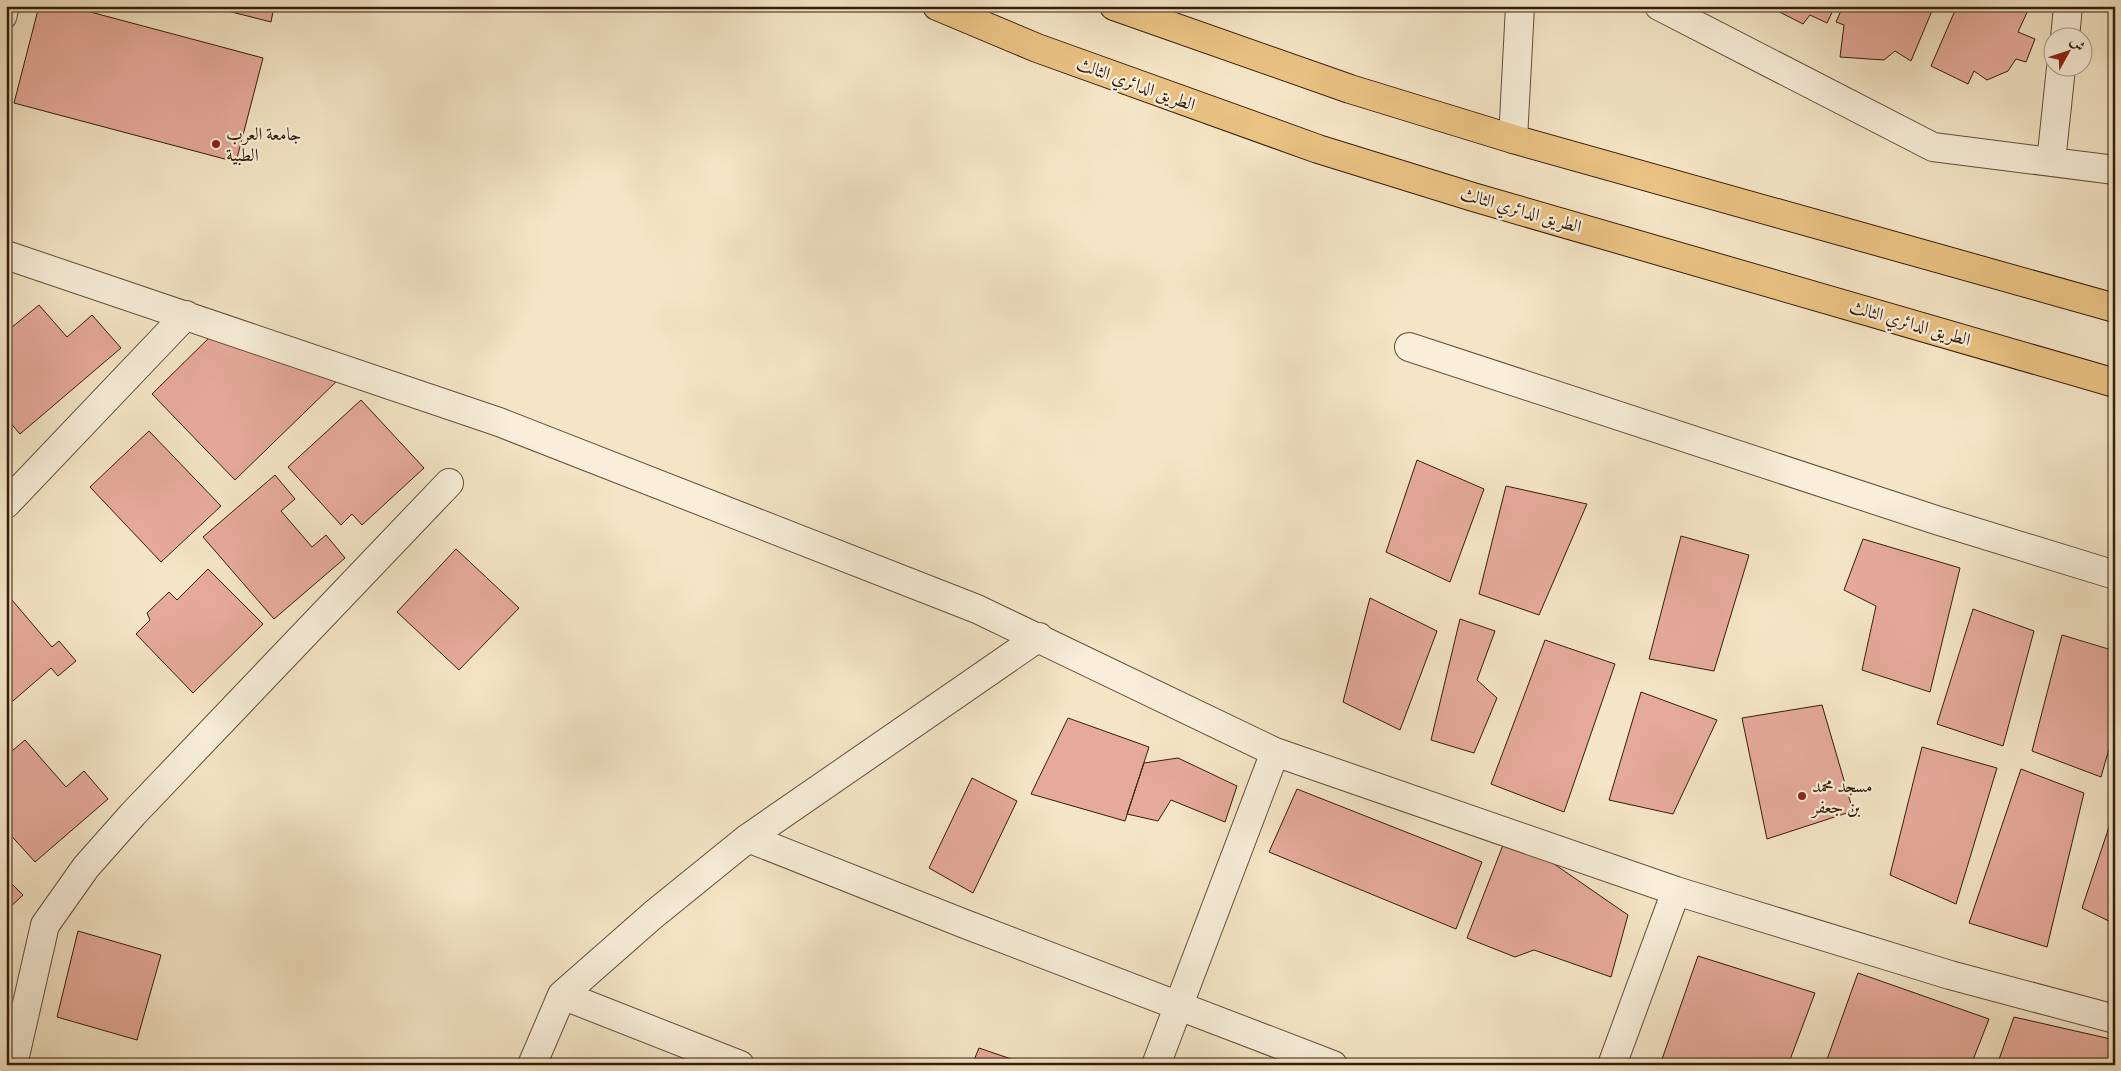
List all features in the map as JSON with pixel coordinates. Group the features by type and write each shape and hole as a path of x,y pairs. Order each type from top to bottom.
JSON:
{"highway":[{"name":"الطريق الدائري الثالث","path":"937,6 1046,51 1318,149 1473,197 2115,383"},
{"path":"1114,6 1350,89 1513,140 2115,308"}],"street":[{"path":"1513,140 1520,6"},
{"path":"1659,6 1933,148 2115,170"},
{"path":"2066,28 2068,6"},
{"path":"2051,162 2061,78"},
{"path":"6,255 186,314 499,422 977,609 1039,637 1275,752 1676,891 1950,974 2115,1020"},
{"path":"6,504 186,314"},
{"path":"1409,347 1936,520 2115,575"},
{"path":"12,1049 45,925 86,867 133,814 449,483"},
{"path":"532,1065 562,995 653,915 748,838 1039,637"},
{"path":"1156,1065 1275,752"},
{"path":"748,838 965,924 1332,1065"},
{"path":"1612,1065 1676,891"},
{"path":"562,995 740,1065"}],"lane":[{"path":"6,18 9,6"}],"building":[{"path":"39,6 68,6 263,58 236,162 14,103"},
{"path":"208,6 274,6 271,22"},
{"path":"1768,6 1835,6 1827,23 1810,15 1803,24"},
{"path":"1843,6 1934,6 1911,61 1895,51 1884,60 1840,57 1844,25 1836,22"},
{"path":"1957,6 2030,6 2018,32 2035,39 2026,62 2016,59 2008,71 1987,80 1974,71 1968,84 1931,66"},
{"path":"39,305 67,337 92,315 121,348 20,434 6,418 6,332"},
{"path":"217,330 341,377 235,480 152,394"},
{"path":"361,400 424,468 362,525 352,514 341,525 288,467"},
{"path":"149,431 221,506 161,562 90,487"},
{"path":"1417,460 1484,489 1450,582 1386,552"},
{"path":"275,475 295,499 281,511 312,547 326,535 345,558 274,619 203,537"},
{"path":"1506,486 1587,504 1539,615 1479,594"},
{"path":"1681,536 1749,555 1714,671 1649,659"},
{"path":"1863,539 1960,568 1930,692 1862,670 1876,606 1844,590"},
{"path":"456,549 519,608 459,670 397,612"},
{"path":"208,569 263,624 193,693 136,634 150,620 147,613 169,592 177,600"},
{"path":"6,593 52,647 59,641 76,661 58,676 51,668 6,707"},
{"path":"1370,598 1437,631 1400,730 1343,702"},
{"path":"1973,609 2034,631 2003,746 1937,724"},
{"path":"1460,619 1495,631 1477,680 1497,698 1474,753 1431,740"},
{"path":"2062,635 2115,651 2115,728 2101,777 2032,751"},
{"path":"1545,640 1615,664 1564,812 1491,784"},
{"path":"1641,692 1717,720 1673,814 1609,800"},
{"path":"1822,705 1853,811 1767,839 1742,718"},
{"path":"1068,718 1149,747 1125,821 1031,794"},
{"path":"25,740 66,787 84,771 108,799 35,862 6,830 6,756"},
{"path":"1922,747 1997,768 1956,904 1890,875"},
{"path":"1178,758 1237,786 1225,822 1171,800 1158,821 1127,814 1144,763"},
{"path":"2021,769 2084,793 2047,947 1969,923"},
{"path":"972,778 1017,801 973,893 929,868"},
{"path":"1297,789 1482,862 1456,929 1269,852"},
{"path":"2115,809 2115,924 2082,908"},
{"path":"1503,845 1544,857 1628,915 1611,977 1534,950 1515,957 1467,938"},
{"path":"6,878 23,895 6,911"},
{"path":"78,931 161,955 137,1040 57,1017"},
{"path":"1698,956 1815,993 1788,1065 1660,1065"},
{"path":"1858,973 1989,1019 1971,1065 1825,1065"},
{"path":"2014,1017 2115,1040 2115,1065 1997,1065"},
{"path":"979,1048 1020,1062 1019,1065 972,1065"}],"place":[{"name":"جامعة العرب الطبية","path":"216,144"},
{"name":"مسجد محمد بن جعفر","path":"1802,796"}]}
